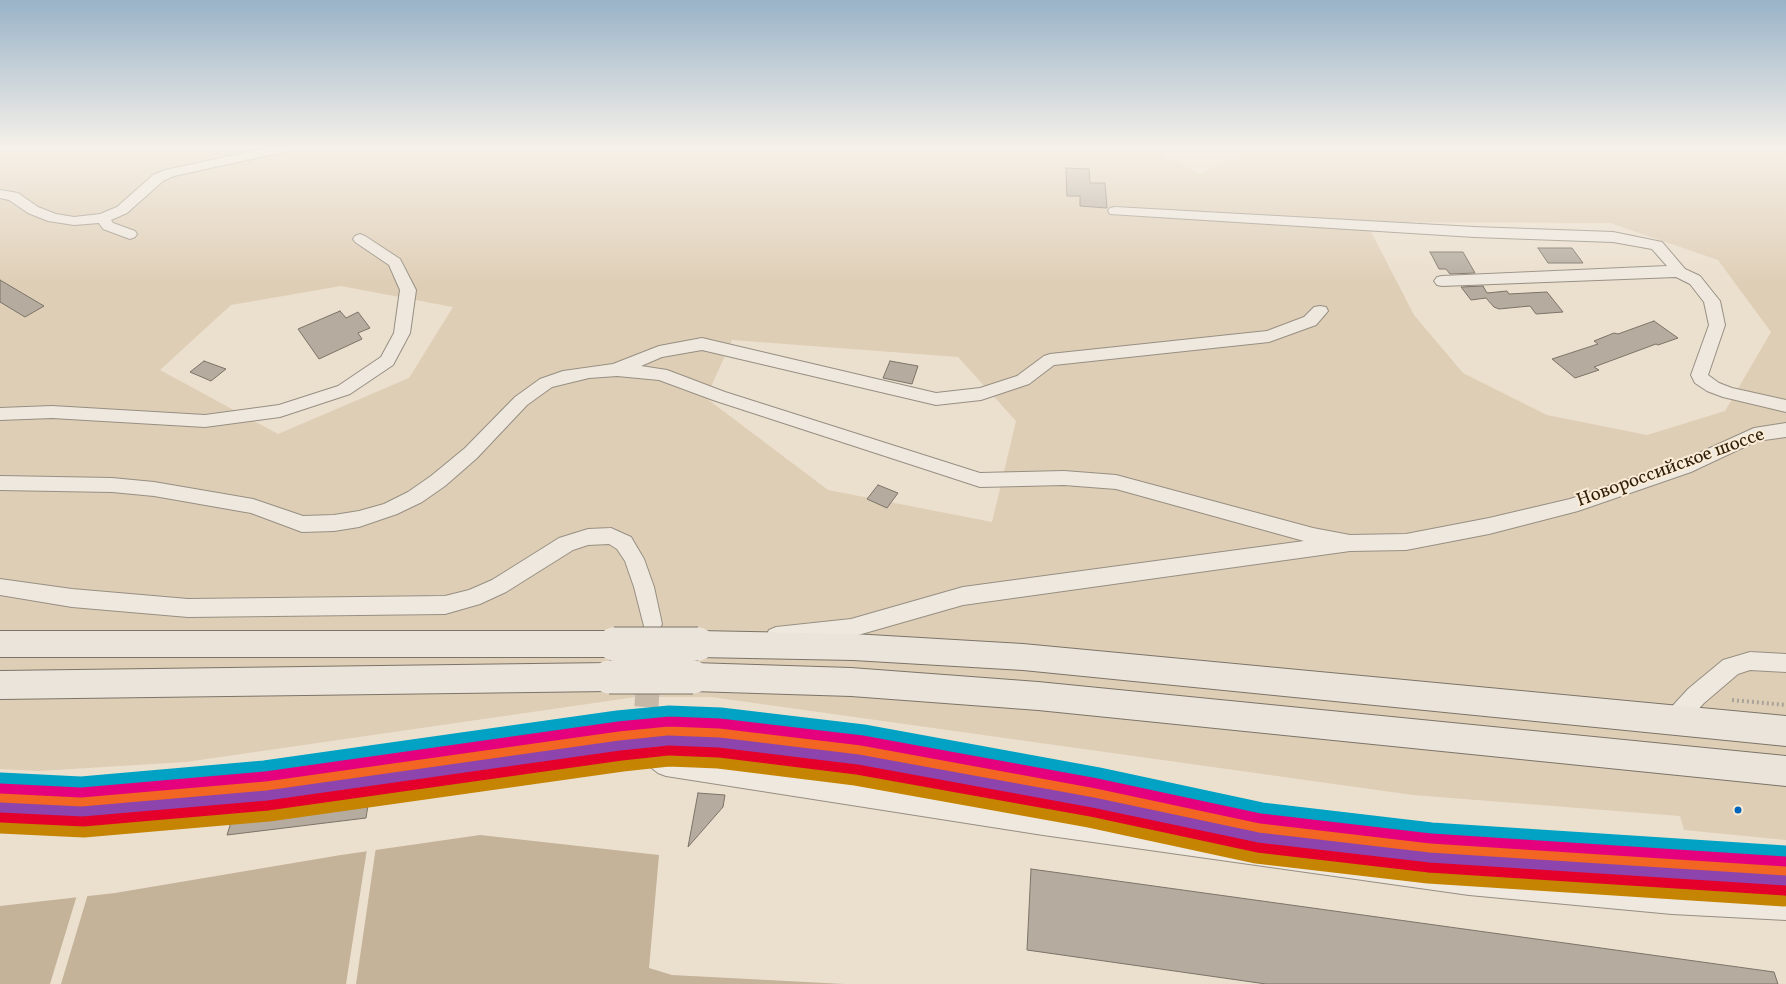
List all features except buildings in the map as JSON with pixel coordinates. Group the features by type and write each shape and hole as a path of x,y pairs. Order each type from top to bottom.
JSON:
{"highway":[{"path":"0,644 698,644 853,647 1023,657 1786,731"},
{"path":"0,685 609,677 693,677 851,682 1038,696 1786,770"}],"street":[{"path":"0,194 13,196 33,210 53,218 74,221 103,218 122,210 141,193"},
{"path":"1115,211 1474,232 1614,237 1657,245 1680,272 1695,280 1712,301 1717,325 1700,369 1699,375 1701,379 1729,393 1786,406"},
{"path":"103,218 108,226 130,234"},
{"path":"0,414 52,412 205,421 280,411 344,390 387,361 402,333 408,290 395,262 360,239"},
{"path":"1442,281 1680,272"},
{"path":"617,370 659,352 702,344 936,398 981,394 1023,380 1050,360 1270,336 1310,321 1320,311"},
{"path":"0,483 102,485 154,489 253,506 302,524 334,523 359,519 390,509 415,497 438,481 471,453 521,401 546,383 563,376 617,370 661,374 719,396 980,480 1064,478 1116,482 1313,536 1350,543"},
{"name":"Новороссийское шоссе","path":"1350,543 1406,542 1489,526 1571,506 1685,467 1754,435 1786,430"},
{"path":"0,587 72,598 188,608 445,605 473,598 498,586 566,544 588,537 611,536 624,543 634,559 644,587 652,624"},
{"path":"698,644 851,628 962,596 1350,543"},
{"path":"1674,720 1696,696 1731,667 1750,661 1786,663"},
{"path":"0,818 113,817 646,747 666,765 1043,823 1469,882 1672,901 1786,907"}],"path":[{"path":"1732,700 1786,705"}],"shaded area":[{"path":"0,193 1786,193 1786,840 1684,830 1680,816 1413,795 711,697 636,697 186,762 39,771 0,769","holes":["1366,222 1610,223 1718,260 1771,332 1725,411 1647,435 1547,415 1463,373 1414,315","341,286 453,307 409,378 278,434 160,370 231,305","732,340 958,357 1016,421 992,522 828,490 706,398"]},
{"path":"480,835 659,855 649,968 672,975 844,984 0,984 0,906 115,893 341,855"}],"pier":[{"path":"376,847 356,984 346,984 367,849"},
{"path":"88,894 61,984 50,984 77,895"}],"tunnel":[{"path":"644,743 649,668"}],"transit line":[{"path":"1,778 81,782 264,766 617,716 669,711 721,713 864,730 1099,773 1262,808 1432,828 1786,851"},
{"path":"0,788 81,792 265,776 618,726 668,721 720,723 862,740 1097,783 1261,818 1431,838 1786,861"},
{"path":"0,798 81,802 266,786 619,736 668,731 720,733 860,750 1095,793 1259,828 1430,848 1786,871"},
{"path":"0,808 82,812 267,796 620,746 668,741 719,743 858,760 1093,803 1258,838 1429,858 1785,881"},
{"path":"0,818 83,822 268,806 621,756 669,751 718,753 857,770 1091,813 1257,848 1429,868 1785,891"},
{"path":"0,828 84,832 269,816 623,766 669,761 718,763 855,780 1089,822 1256,858 1428,878 1784,901"}]}
